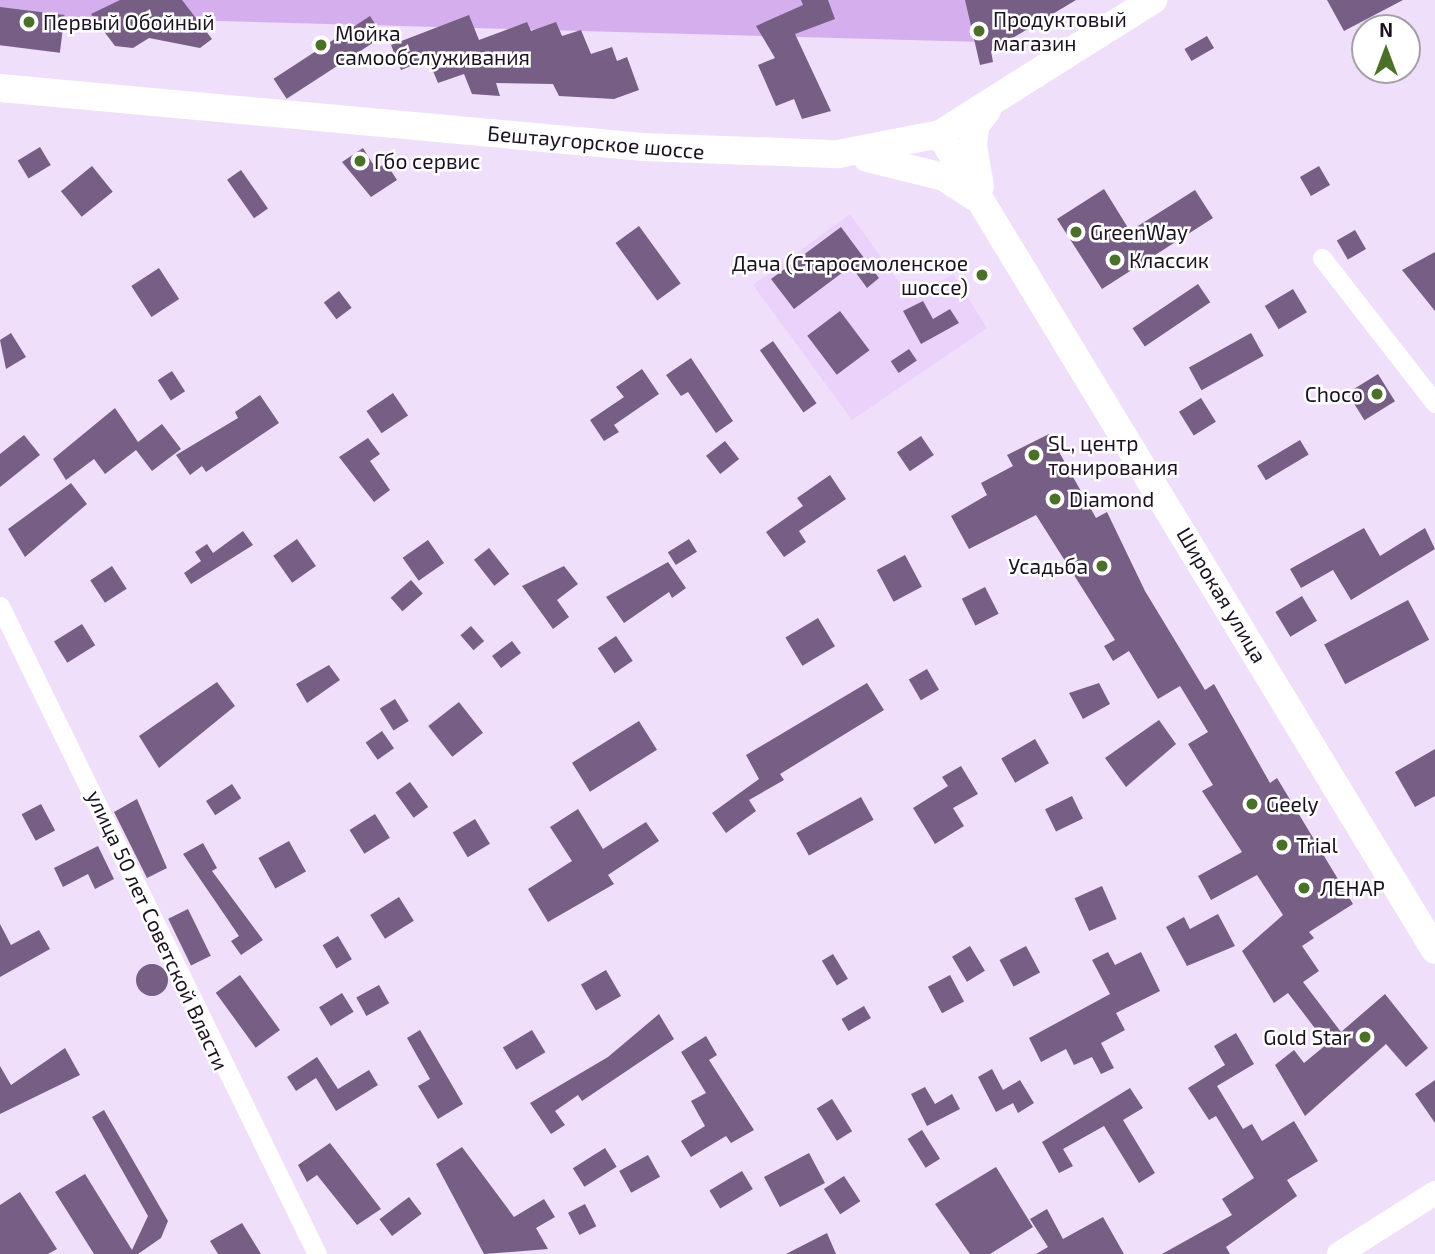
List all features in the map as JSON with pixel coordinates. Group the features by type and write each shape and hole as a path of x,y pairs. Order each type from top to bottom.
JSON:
{"main road":[{"name":"Бештаугорское шоссе","path":"0,88 643,147 838,154 940,135 987,110 1153,0"},
{"path":"985,206 973,147 975,126 987,110"},
{"name":"Широкая улица","path":"940,135 1435,950"},
{"path":"838,154 902,163 944,177 985,206"}],"street":[{"path":"1322,258 1435,403"},
{"name":"улица 50 лет Советской Власти","path":"0,606 317,1254"},
{"path":"1339,1254 1435,1193"}],"shaded area":[{"path":"0,0 1057,0 983,42 0,15"},
{"path":"850,214 911,299 953,274 987,328 852,420 753,285"}],"building":[{"path":"120,0 182,0 212,39 200,48 149,38 133,48 115,46 91,14"},
{"path":"801,0 828,0 835,19 795,34 831,111 802,119 794,99 776,106 758,65 775,58 756,26 803,5"},
{"path":"965,0 1076,0 991,51 993,62 980,65"},
{"path":"1327,0 1403,0 1376,14 1351,14 1351,27 1344,31"},
{"path":"0,7 65,15 60,53 0,45"},
{"path":"469,15 479,40 527,22 531,31 556,22 562,36 581,30 591,54 612,47 617,61 627,57 639,90 614,99 559,96 553,84 496,83 500,96 472,94 464,74 438,83 428,59 401,70 391,45"},
{"path":"370,16 383,36 287,99 274,79"},
{"path":"1207,36 1214,48 1191,61 1184,49"},
{"path":"40,147 51,165 29,178 18,160"},
{"path":"363,148 376,169 386,163 397,180 371,197 342,162"},
{"path":"92,166 113,192 82,217 61,191"},
{"path":"1319,166 1330,185 1311,196 1300,177"},
{"path":"241,170 268,209 254,218 227,180"},
{"name":"Классик","path":"1104,189 1130,231 1195,190 1213,218 1102,289 1057,219"},
{"path":"639,226 681,283 657,300 616,243"},
{"path":"841,227 879,278 867,288 851,266 794,309 771,279"},
{"path":"1355,230 1366,249 1348,260 1337,240"},
{"path":"1435,252 1435,311 1402,270"},
{"path":"159,268 179,299 151,317 131,286"},
{"path":"1198,284 1210,302 1145,346 1133,328"},
{"path":"1293,289 1307,312 1279,329 1265,306"},
{"path":"339,291 352,308 336,319 324,302"},
{"path":"923,301 933,319 950,309 959,323 921,344 903,311"},
{"path":"840,311 869,350 837,375 807,336"},
{"path":"11,333 26,357 6,369 0,340"},
{"path":"1251,333 1264,356 1202,390 1189,367"},
{"path":"773,341 817,403 803,412 760,350"},
{"path":"909,349 917,361 899,373 891,361"},
{"path":"691,358 733,421 716,433 688,392 681,396 666,375"},
{"path":"642,369 659,394 614,425 619,432 604,441 590,420 624,397 616,387"},
{"path":"172,371 185,391 171,400 158,380"},
{"path":"1378,374 1395,401 1364,420 1347,393"},
{"path":"393,393 408,415 382,433 366,411"},
{"path":"260,395 279,423 206,472 202,466 190,475 176,455 238,418 235,412"},
{"path":"1201,398 1216,422 1194,436 1179,412"},
{"path":"115,408 138,442 162,424 181,449 152,471 136,450 105,474 94,459 66,480 53,459"},
{"path":"1049,434 1096,518 1107,512 1145,591 1205,690 1214,684 1270,783 1277,778 1353,904 1309,932 1314,938 1302,946 1319,971 1303,982 1341,1032 1385,994 1428,1048 1406,1067 1386,1044 1305,1116 1275,1065 1294,1050 1304,1063 1327,1044 1288,993 1274,1003 1242,951 1283,915 1257,875 1211,900 1198,876 1242,852 1202,791 1213,785 1188,744 1208,732 1180,686 1158,699 1129,651 1113,661 1104,646 1115,640 1036,515 969,549 951,516 987,495 981,483 1013,466 1007,455"},
{"path":"24,435 40,455 0,487 0,454"},
{"path":"921,436 934,455 910,471 897,452"},
{"path":"368,438 380,454 370,461 390,490 374,502 339,457"},
{"path":"1300,440 1309,455 1266,480 1257,466"},
{"path":"725,441 739,459 720,474 706,456"},
{"path":"830,475 846,499 799,531 806,542 784,557 766,532 803,506 797,498"},
{"path":"71,483 87,504 25,557 8,529"},
{"path":"1364,528 1380,556 1425,528 1435,549 1351,600 1333,570 1301,588 1290,569"},
{"path":"243,531 253,545 191,584 184,573 201,561 195,552 207,544 213,553"},
{"path":"297,539 316,566 292,583 273,556"},
{"path":"689,539 697,552 676,565 668,552"},
{"path":"428,540 444,563 419,581 403,558"},
{"path":"489,548 509,574 494,586 474,560"},
{"path":"905,555 922,587 894,602 877,570"},
{"path":"668,562 686,588 672,598 669,592 624,623 606,597"},
{"path":"112,566 127,589 105,603 90,580"},
{"path":"564,566 578,584 557,600 569,617 553,629 522,586"},
{"path":"411,580 423,594 402,611 391,598"},
{"path":"985,587 999,614 975,626 962,599"},
{"path":"1302,596 1317,621 1290,637 1275,612"},
{"path":"1408,600 1429,640 1345,684 1324,645"},
{"path":"818,618 835,646 802,666 785,638"},
{"path":"82,624 95,645 67,663 54,641"},
{"path":"471,626 484,641 474,650 460,635"},
{"path":"616,636 633,661 615,673 598,648"},
{"path":"512,641 521,653 501,668 492,656"},
{"path":"329,665 340,680 307,703 296,684"},
{"path":"927,669 939,690 921,700 909,680"},
{"path":"217,682 235,706 159,768 139,736"},
{"path":"867,683 884,710 780,774 784,780 749,800 756,811 726,833 712,813 759,779 746,755"},
{"path":"1099,683 1110,704 1083,719 1069,693"},
{"path":"395,699 409,721 394,731 380,709"},
{"path":"459,702 483,733 452,757 428,726"},
{"path":"1159,720 1176,744 1126,787 1105,758"},
{"path":"639,721 657,750 590,792 572,763"},
{"path":"382,731 394,748 378,760 366,742"},
{"path":"1035,739 1049,763 1015,783 1001,758"},
{"path":"1435,749 1435,796 1415,807 1395,772"},
{"path":"961,766 978,794 953,808 964,826 935,844 913,808 948,786 942,777"},
{"path":"410,782 428,807 414,818 395,793"},
{"path":"232,784 241,798 215,815 206,801"},
{"path":"1072,796 1083,818 1056,832 1045,809"},
{"path":"861,797 874,820 809,856 796,833"},
{"path":"137,799 167,868 147,878 114,812"},
{"path":"41,804 55,830 36,841 22,814"},
{"path":"578,809 603,849 646,822 659,841 608,875 614,884 548,922 528,889 572,861 550,827"},
{"path":"375,814 390,838 364,854 350,830"},
{"path":"475,819 490,844 468,857 453,832"},
{"path":"289,841 306,872 275,889 258,858"},
{"path":"203,843 217,868 212,871 263,940 241,955 231,941 239,936 183,854"},
{"path":"98,846 114,879 95,889 88,874 63,887 54,868"},
{"path":"1102,886 1117,919 1089,931 1075,898"},
{"path":"399,897 414,921 385,939 370,915"},
{"path":"188,909 211,956 191,965 168,919"},
{"path":"1218,914 1235,946 1187,966 1166,927 1184,917 1190,929"},
{"path":"0,924 11,945 39,930 50,949 0,977"},
{"path":"338,936 352,959 336,968 323,945"},
{"path":"970,946 985,971 967,982 952,957"},
{"path":"1026,946 1040,972 1014,987 1000,960"},
{"path":"1108,952 1115,965 1141,952 1160,991 1116,1013 1125,1030 1101,1043 1114,1068 1101,1074 1092,1057 1074,1065 1066,1049 1041,1062 1029,1038 1110,994 1092,960"},
{"path":"833,954 848,979 837,986 822,961"},
{"path":"152,964 163,969 168,980 163,991 152,996 141,991 136,980 141,969"},
{"path":"606,970 621,996 596,1010 581,984"},
{"path":"240,975 280,1030 256,1048 216,993"},
{"path":"950,975 964,1001 942,1013 928,987"},
{"path":"379,985 389,1003 366,1016 356,998"},
{"path":"342,993 354,1012 331,1026 319,1007"},
{"path":"864,1006 871,1018 848,1031 841,1019"},
{"path":"659,1014 674,1039 582,1101 578,1095 555,1111 565,1125 551,1134 530,1103 608,1057"},
{"path":"420,1030 463,1104 438,1119 418,1086 430,1079 407,1038"},
{"path":"532,1030 545,1052 516,1070 503,1048"},
{"path":"1236,1033 1254,1064 1217,1086 1243,1129 1252,1124 1262,1141 1294,1121 1318,1161 1287,1180 1297,1196 1226,1247 1230,1254 1162,1254 1232,1215 1222,1199 1254,1178 1216,1116 1209,1120 1188,1088 1225,1065 1214,1046"},
{"path":"706,1036 717,1055 709,1060 754,1130 731,1143 726,1136 691,1157 681,1141 705,1126 691,1101 706,1093 681,1052"},
{"path":"65,1048 80,1075 0,1114 0,1066 11,1085"},
{"path":"317,1057 338,1089 369,1070 378,1085 336,1111 316,1078 296,1091 287,1077"},
{"path":"992,1069 1003,1090 1020,1080 1034,1103 1018,1113 1013,1103 996,1112 978,1077"},
{"path":"1435,1080 1435,1123 1415,1094"},
{"path":"925,1087 935,1104 952,1094 960,1109 927,1126 911,1094"},
{"path":"1130,1088 1143,1108 1123,1120 1155,1173 1139,1183 1104,1126 1063,1149 1073,1166 1059,1173 1042,1142"},
{"path":"832,1099 852,1131 837,1141 817,1109"},
{"path":"104,1110 168,1221 161,1238 138,1254 94,1254 55,1192 85,1174 132,1250 148,1216 92,1117"},
{"path":"922,1130 940,1159 926,1168 908,1139"},
{"path":"330,1143 381,1209 357,1225 317,1175 307,1182 298,1165"},
{"path":"462,1147 514,1217 544,1199 555,1217 536,1228 548,1249 484,1254 436,1164"},
{"path":"605,1148 617,1167 584,1187 573,1168"},
{"path":"809,1153 825,1183 780,1207 764,1177"},
{"path":"648,1155 660,1177 631,1193 619,1171"},
{"path":"996,1167 1033,1227 990,1254 970,1254 935,1204"},
{"path":"742,1171 753,1189 720,1209 709,1191"},
{"path":"844,1176 860,1201 840,1214 824,1189"},
{"path":"20,1192 57,1249 48,1254 0,1254 0,1205"},
{"path":"409,1197 422,1214 392,1236 379,1219"},
{"path":"585,1204 596,1226 579,1235 568,1213"},
{"path":"1047,1209 1063,1239 1103,1217 1124,1254 1036,1254 1048,1247 1030,1219"},
{"path":"242,1223 261,1254 218,1254 210,1241"},
{"path":"827,1233 836,1254 786,1254"}],"place":[{"name":"Первый Обойный","path":"29,22"},
{"name":"Продуктовый магазин","path":"979,31"},
{"name":"Мойка самообслуживания","path":"321,45"},
{"name":"Гбо cервис","path":"360,161"},
{"name":"GreenWay","path":"1076,232"},
{"name":"Классик","path":"1115,260"},
{"name":"Дача (Старосмоленское шоссе)","path":"982,275"},
{"name":"Choco","path":"1377,394"},
{"name":"SL, центр тонирования","path":"1034,455"},
{"name":"Diamond","path":"1055,499"},
{"name":"Усадьба","path":"1102,566"},
{"name":"Geely","path":"1252,804"},
{"name":"Trial","path":"1282,845"},
{"name":"ЛЕНАР","path":"1304,888"},
{"name":"Gold Star","path":"1365,1037"}]}
